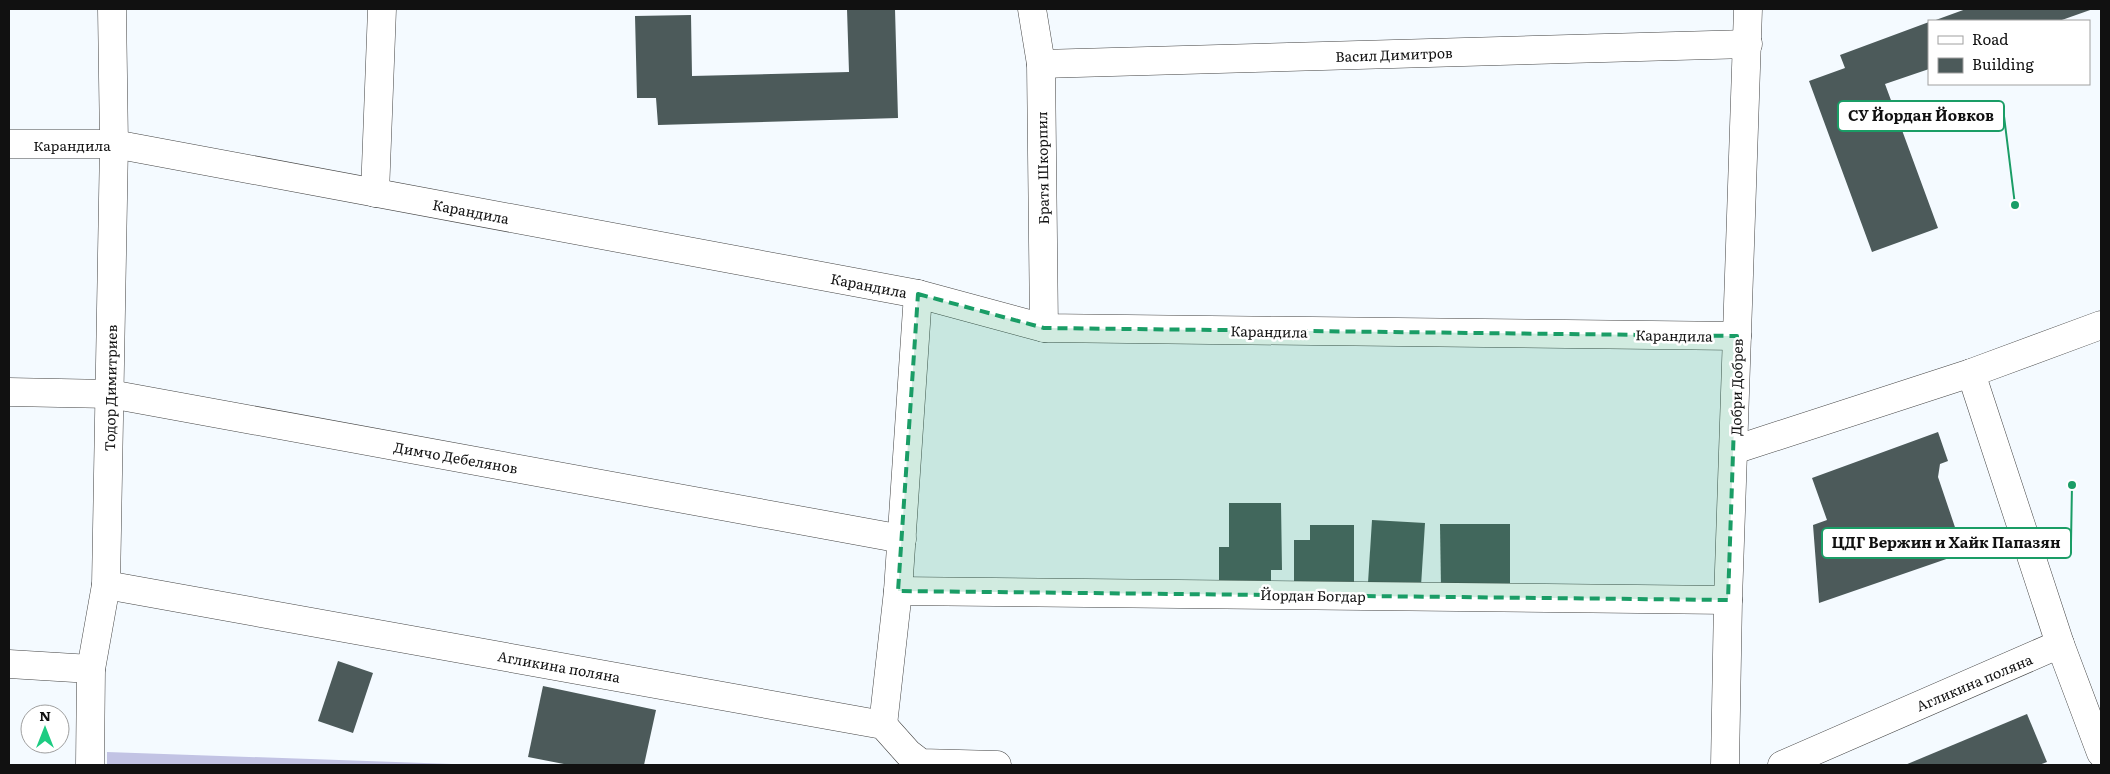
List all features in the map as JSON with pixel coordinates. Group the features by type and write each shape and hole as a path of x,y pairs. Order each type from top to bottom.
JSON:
{"street":[{"name":"Тодор Димитриев","path":"90,765 91,669 106,585 114,144 112,9"},
{"path":"375,193 382,9"},
{"name":"Братя Шкорпил","path":"1032,9 1041,64 1044,328"},
{"name":"Добри Добрев","path":"1725,765 1728,600 1748,9"},
{"name":"Васил Димитров","path":"1041,64 1748,44"},
{"name":"Карандила","path":"9,144 114,144 918,294 1044,328 1737,336"},
{"path":"918,294 898,591 884,725 908,753 921,763 997,765"},
{"path":"1734,450 1971,373 2101,325"},
{"path":"1971,373 2060,644 2101,753"},
{"name":"Димчо Дебелянов","path":"9,392 110,394 902,539"},
{"name":"Агликина поляна","path":"106,585 884,725"},
{"name":"Йордан Богдар","path":"898,591 1728,600"},
{"name":"Агликина поляна","path":"1782,765 2060,644"},
{"path":"9,664 91,669"}],"highlighted area":[{"path":"918,294 1044,328 1737,336 1728,600 898,591"}],"shaded area":[{"path":"107,752 481,765 107,765"}],"building":[{"path":"847,9 895,9 898,118 658,125 656,98 637,98 635,16 691,15 692,76 849,72"},
{"path":"1966,9 2093,9 2062,20 1936,20"},
{"path":"1928,22 1928,69 1885,84 1938,228 1872,252 1809,81 1845,68 1840,55"},
{"path":"1938,432 1948,461 1940,464 1938,477 1960,542 1984,546 1819,603 1813,525 1827,520 1812,478"},
{"path":"1229,503 1281,503 1282,570 1271,570 1271,585 1219,585 1219,547 1229,547"},
{"path":"1372,520 1425,523 1421,586 1368,583"},
{"path":"1440,524 1510,524 1510,589 1441,589"},
{"path":"1310,525 1354,525 1354,590 1294,590 1294,540 1310,540"},
{"path":"338,661 373,673 353,733 318,721"},
{"path":"543,686 656,710 644,765 569,765 528,757"},
{"path":"2027,714 2047,762 2039,765 1905,765"}],"place":[{"name":"СУ Йордан Йовков","path":"2015,205"},
{"name":"ЦДГ Вержин и Хайк Папазян","path":"2072,485"}]}
